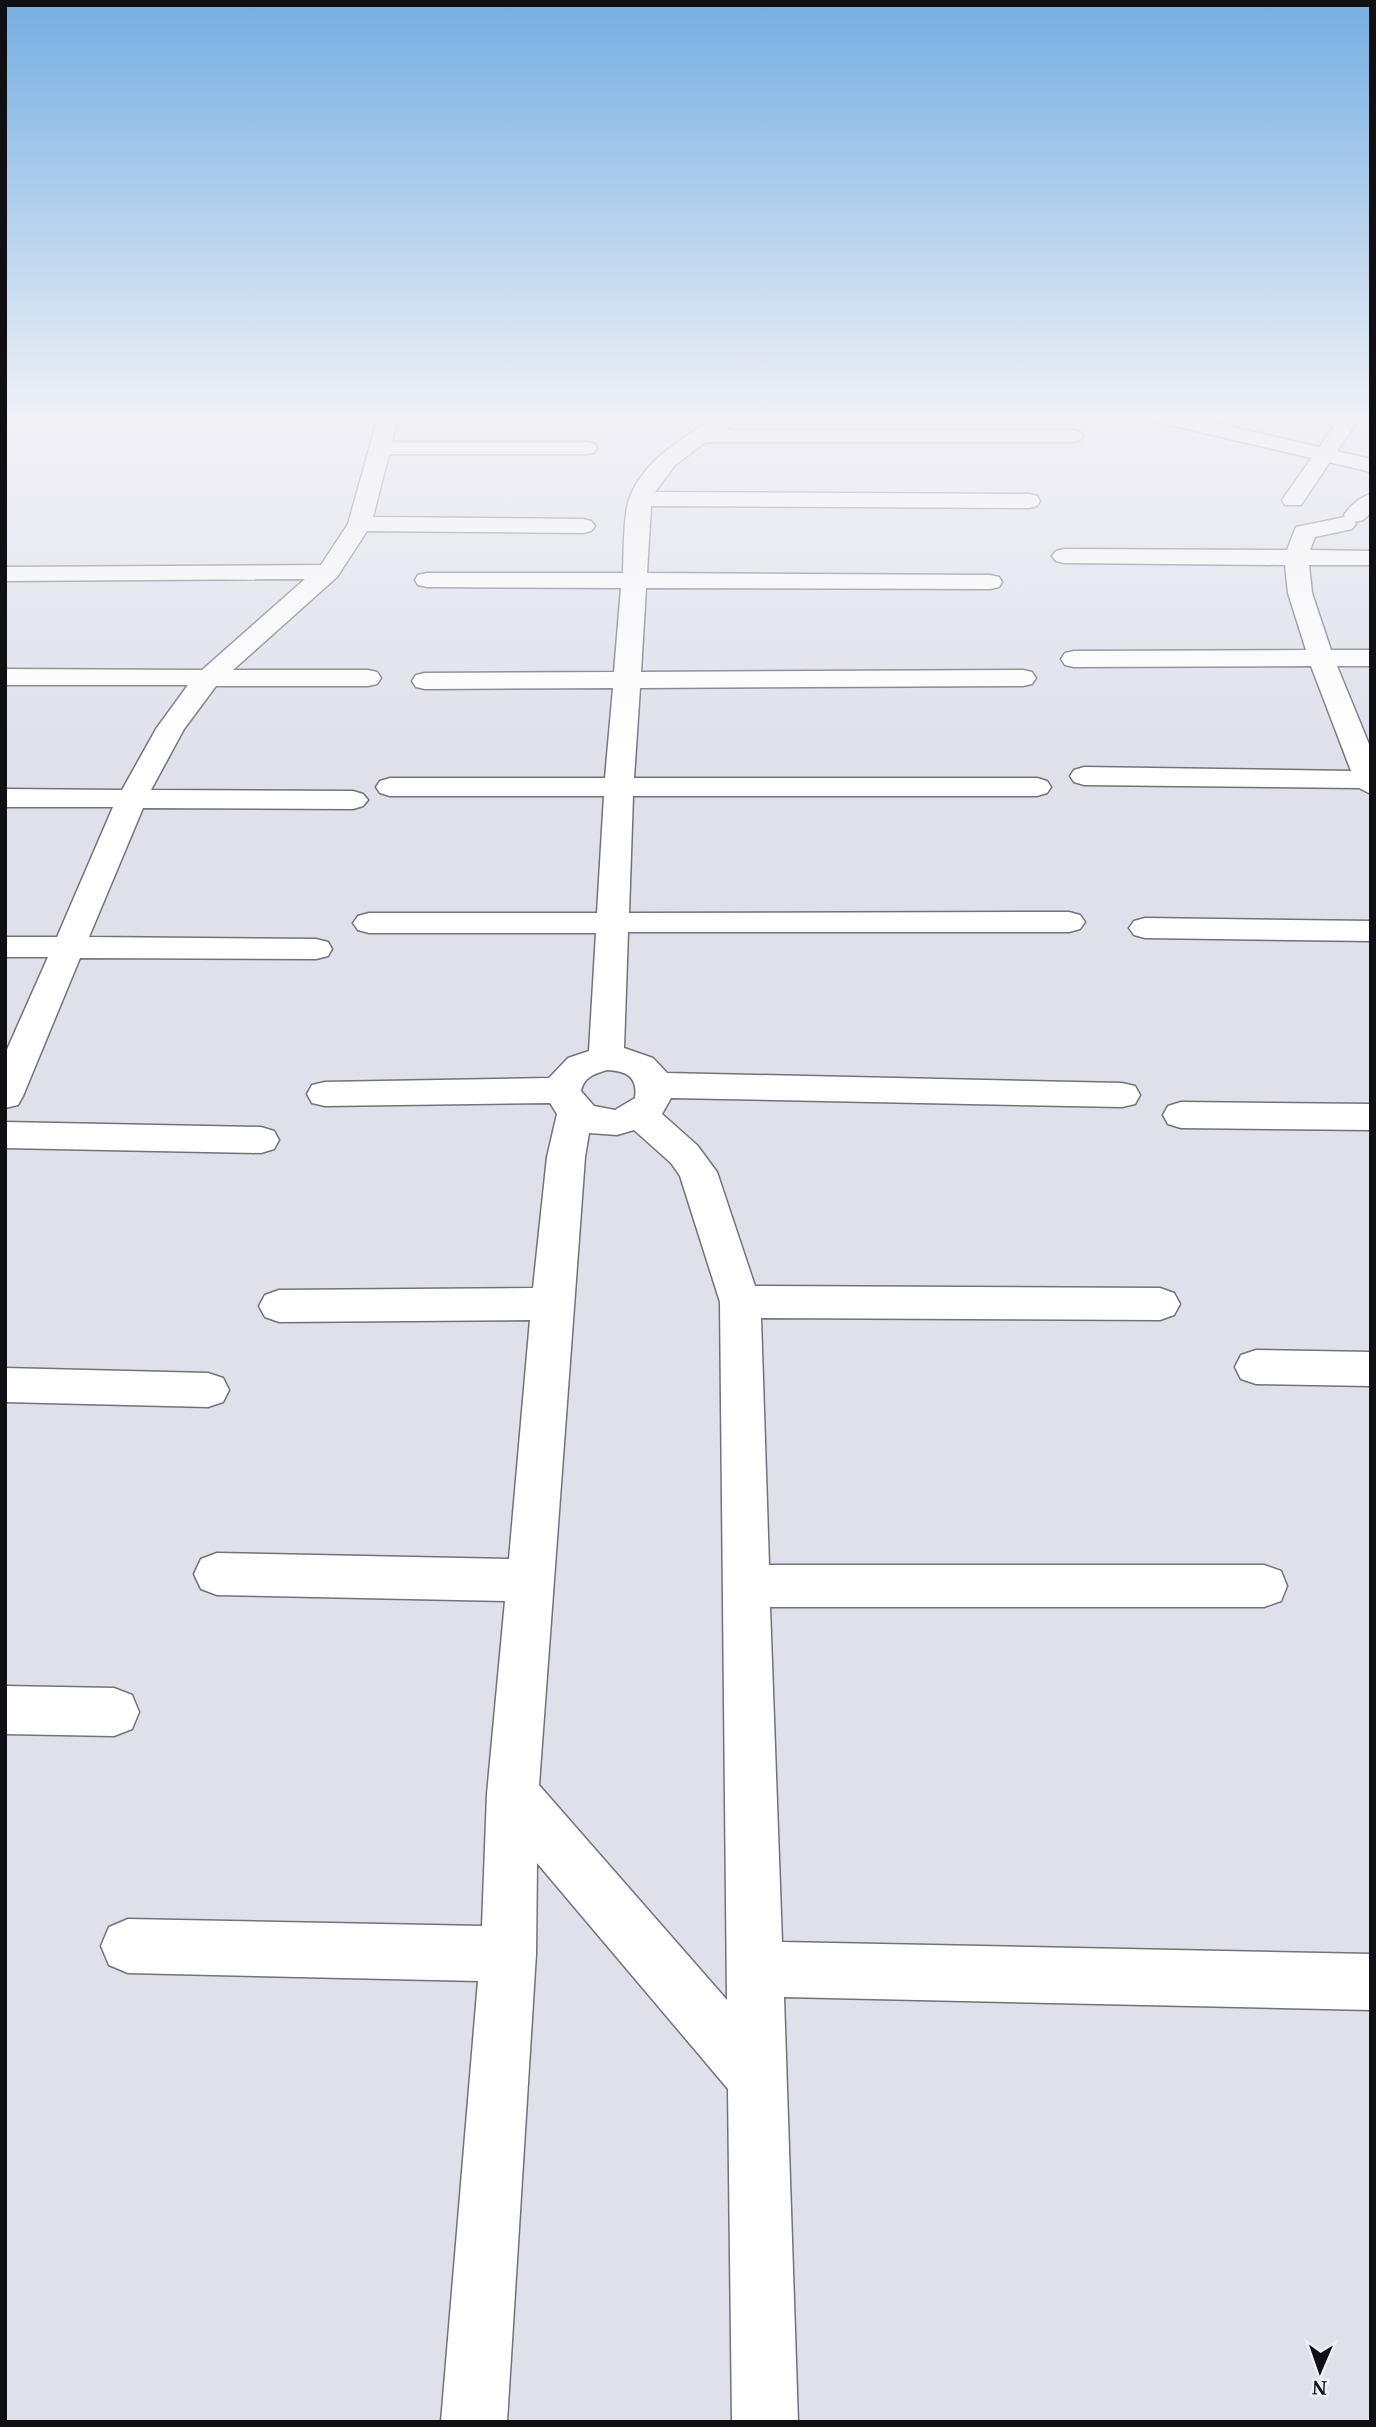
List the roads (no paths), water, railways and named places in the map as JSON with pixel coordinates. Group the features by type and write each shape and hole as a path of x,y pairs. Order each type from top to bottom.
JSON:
{"street":[{"path":"5,1096 132,798 175,721 209,677 328,572 356,530"},
{"path":"606,1058 620,787 638,530"},
{"path":"1084,776 1370,781 1321,658 1300,593 1296,558 1304,532 1309,530"},
{"path":"1065,556 1371,558"},
{"path":"5,574 328,572"},
{"path":"427,580 990,582"},
{"path":"1074,659 1371,659"},
{"path":"5,677 368,678"},
{"path":"425,681 1023,678"},
{"path":"390,787 1037,787"},
{"path":"5,798 353,800"},
{"path":"369,923 1069,922"},
{"path":"1145,928 1371,931"},
{"path":"5,947 316,948"},
{"path":"474,2422 508,1954 513,1794 566,1157 569,1101 566,1078 589,1061 606,1058 624,1059 639,1064 650,1073 647,1100 698,1172 740,1302 765,2422"},
{"path":"326,1094 569,1101 589,1120 606,1122 647,1100 1122,1095"},
{"path":"1181,1115 1371,1116"},
{"path":"5,1135 261,1140"},
{"path":"740,1302 1160,1304"},
{"path":"279,1306 554,1304"},
{"path":"1256,1367 1371,1369"},
{"path":"5,1385 208,1390"},
{"path":"216,1574 529,1580"},
{"path":"746,1586 1264,1586"},
{"path":"5,1710 114,1712"},
{"path":"513,1794 758,2079"},
{"path":"128,1945 508,1954"},
{"path":"754,1969 1371,1982"}]}
